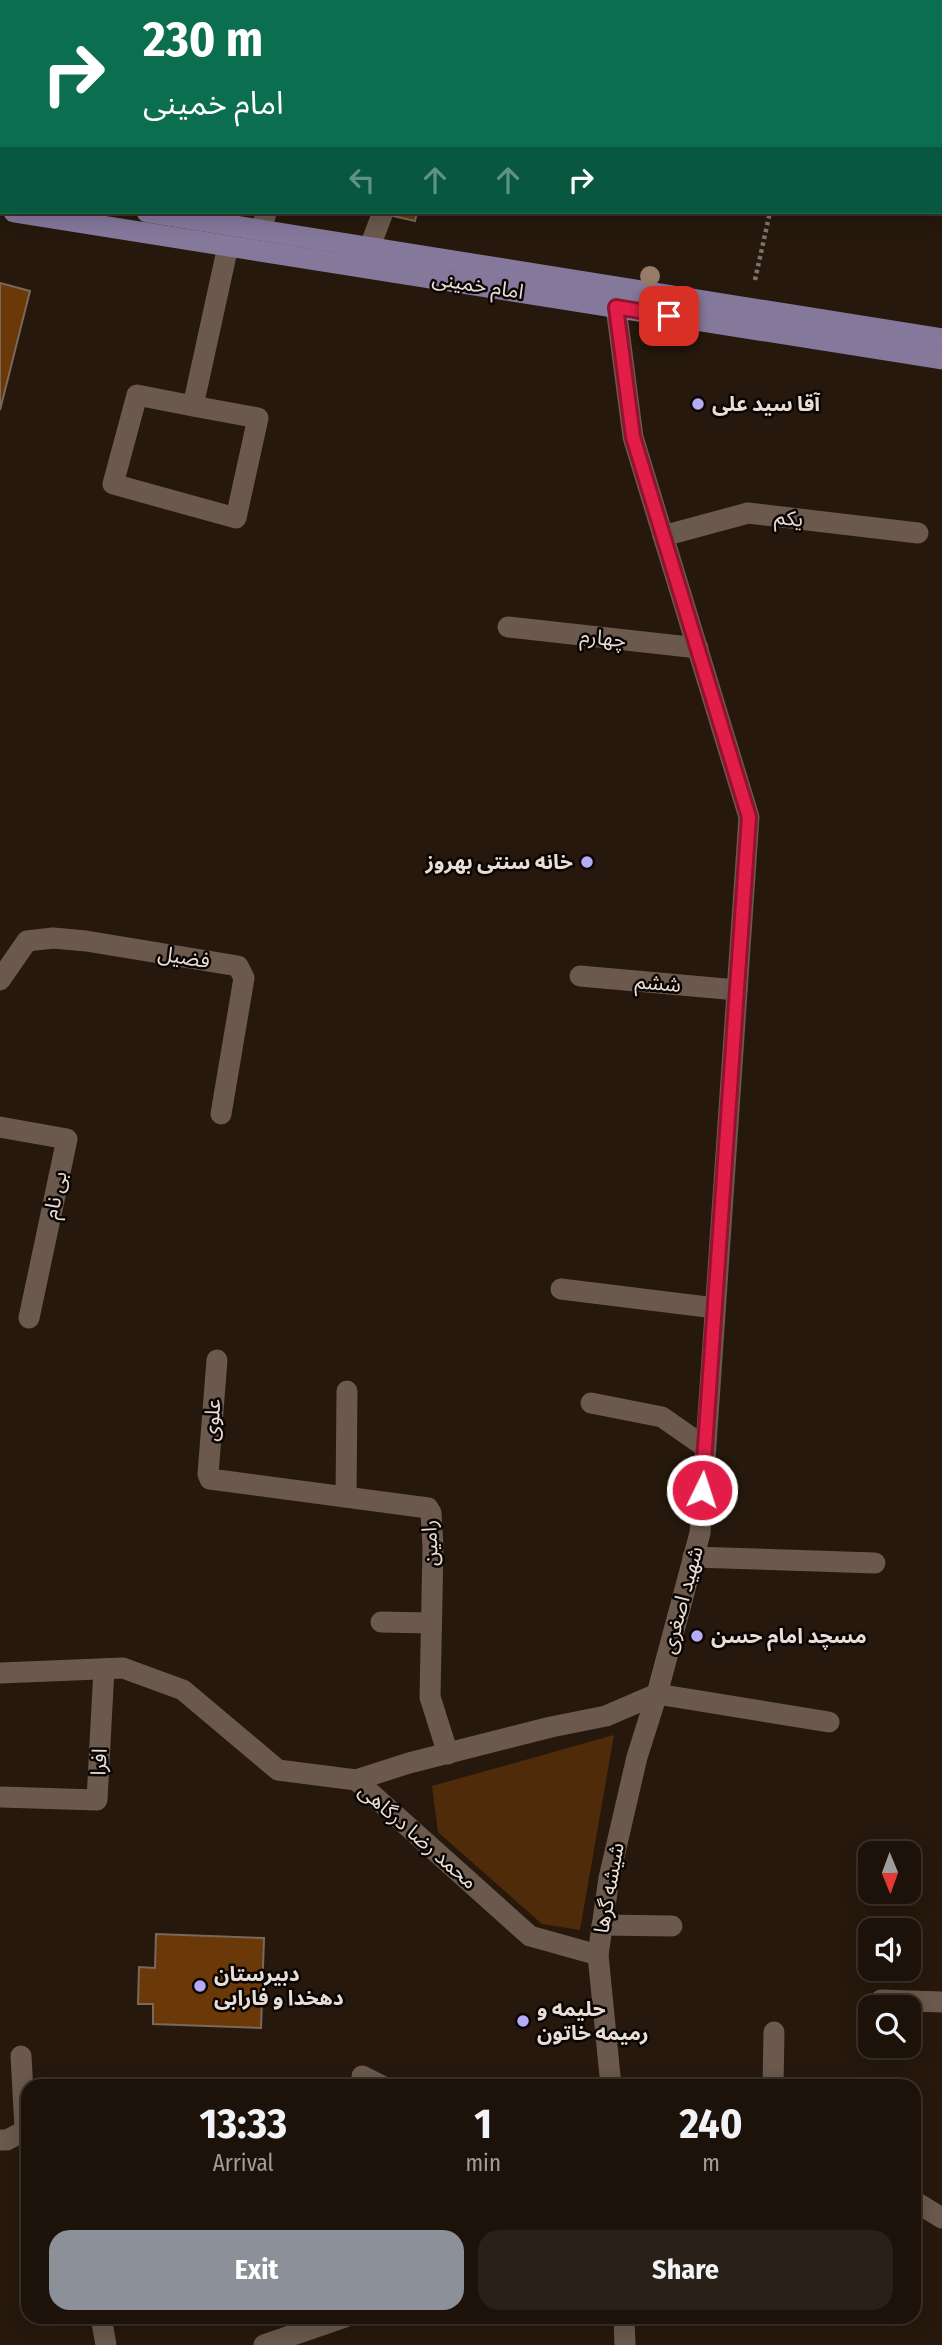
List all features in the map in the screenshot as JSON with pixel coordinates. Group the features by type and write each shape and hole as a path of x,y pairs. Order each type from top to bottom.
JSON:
{"main road":[{"name":"امام خمینی","path":"27,214 228,246 366,258 942,339"},
{"name":"امام خمینی","path":"173,214 264,221 366,258 616,307 942,359"}],"street":[{"path":"366,258 382,214"},
{"path":"193,405 228,246"},
{"name":"شهید اصغری","path":"616,307 633,437 749,817 699,1533 657,1694"},
{"path":"137,395 193,405 258,418 236,517 113,484 137,395"},
{"name":"یکم","path":"663,536 748,513 918,533"},
{"name":"چهارم","path":"508,627 698,648"},
{"name":"فضیل","path":"0,979 27,941 53,938 238,966 244,978 221,1114"},
{"name":"ششم","path":"579,976 737,990"},
{"name":"بی نام","path":"0,1127 67,1139 29,1318"},
{"path":"561,1289 715,1308"},
{"name":"علوی","path":"210,1479 208,1474 217,1360"},
{"path":"346,1497 347,1391"},
{"path":"591,1402 662,1417 705,1447"},
{"name":"رامین","path":"210,1479 428,1508 431,1514 433,1547 430,1697 447,1754"},
{"path":"693,1557 875,1563"},
{"path":"381,1622 430,1623"},
{"name":"محمد رضا درگاهی","path":"0,1673 122,1668 183,1690 278,1770 356,1780 530,1936 597,1955"},
{"name":"افرا","path":"1,1797 97,1800 104,1669"},
{"path":"356,1780 551,1727 606,1716 657,1694 829,1722"},
{"name":"شیشه گرها","path":"610,2079 597,1955 619,1827 657,1694"},
{"path":"602,1925 672,1926"},
{"path":"921,2001 942,2002"},
{"path":"773,2079 774,2032"},
{"path":"21,2056 23,2079"},
{"path":"362,2076 368,2079"},
{"path":"0,2140 6,2140 21,2132"},
{"path":"921,2205 942,2218"},
{"path":"102,2324 106,2345"},
{"path":"264,2345 325,2324"}],"path":[{"path":"753,288 770,214"}],"shaded area":[{"path":"614,1735 580,1930 542,1924 438,1832 432,1786"}],"building":[{"path":"385,214 417,214 415,221"},
{"path":"0,283 30,291 0,410"},
{"name":"دبیرستان دهخدا و فارابی","path":"156,1934 264,1938 261,2028 153,2024 153,2004 138,2004 139,1967 155,1968"}],"place":[{"name":"آقا سید علی","path":"698,404"},
{"name":"خانه سنتی بهروز","path":"587,862"},
{"name":"مسچد امام حسن","path":"697,1636"},
{"name":"دبیرستان دهخدا و فارابی","path":"200,1986"},
{"name":"حلیمه و رمیمه خاتون","path":"523,2021"}],"route":[{"path":"669,316 616,307 633,437 749,817 702,1490"}]}
